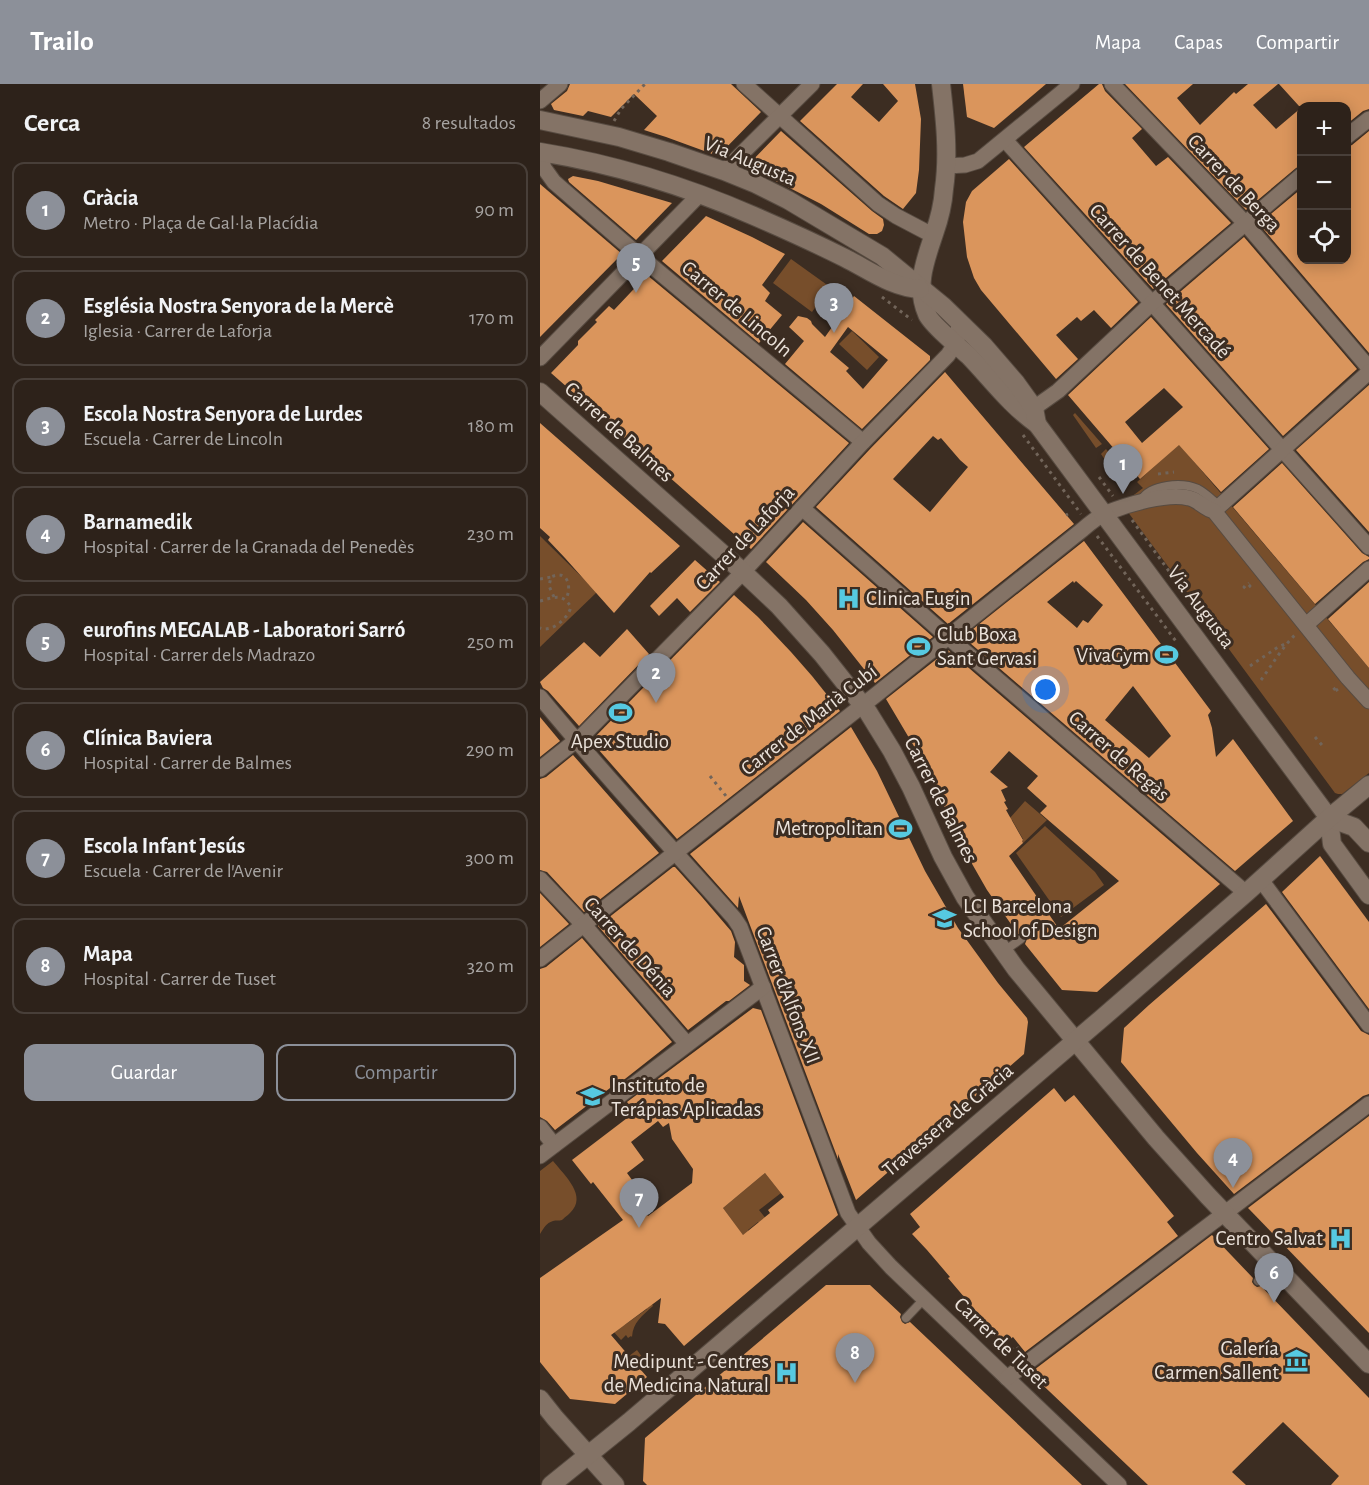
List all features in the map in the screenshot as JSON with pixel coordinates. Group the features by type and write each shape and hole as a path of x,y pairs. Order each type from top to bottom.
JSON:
{"main road":[{"path":"921,289 924,264 939,219 944,190 946,128 942,84"},
{"name":"Via Augusta","path":"540,120 619,136 724,171 756,184 882,256 943,306 984,346 1016,384 1031,421"},
{"name":"Via Augusta","path":"540,153 598,163 700,194 833,253 892,283 921,289"},
{"path":"700,194 724,171"},
{"name":"Via Augusta","path":"921,289 927,316 1031,421 1104,514 1329,818 1332,844 1369,894"},
{"name":"Carrer de Balmes","path":"540,392 743,572 806,634 863,705 892,751 965,897 1003,952 1156,1138 1369,1364"},
{"name":"Travessera de Gràcia","path":"551,1485 629,1422 1076,1041 1369,785"},
{"path":"1329,818 1354,827 1369,843"},
{"path":"540,1399 615,1485"}],"street":[{"path":"540,101 560,84"},
{"path":"744,84 878,204 934,236"},
{"path":"724,171 812,84"},
{"path":"946,166 965,165 978,161 1072,84"},
{"name":"Carrer de Berga","path":"1112,84 1245,223 1369,370"},
{"path":"1351,134 1369,118"},
{"name":"Carrer de Benet Mercadé","path":"1005,140 1369,547"},
{"name":"Carrer de Lincoln","path":"540,153 544,168 554,182 863,442"},
{"path":"1031,421 1058,391 1152,303 1297,179"},
{"path":"540,358 700,194"},
{"path":"956,344 959,322"},
{"name":"Carrer de Laforja","path":"540,769 576,741 743,572 956,344"},
{"path":"1369,370 1282,450 1214,506 1306,625 1369,701"},
{"name":"Carrer de Marià Cubí","path":"540,959 948,636 1001,600 1057,556 1104,514 1167,496 1186,497 1208,509 1214,506"},
{"name":"Carrer de Regàs","path":"802,508 1246,893"},
{"path":"1306,625 1369,569"},
{"name":"Carrer d'Alfons XII","path":"540,697 576,741 737,922 848,1213 857,1227"},
{"name":"Carrer de Dénia","path":"540,879 583,924 687,1044"},
{"path":"1261,880 1369,1025"},
{"path":"540,1156 763,987"},
{"path":"1007,1378 1369,1104"},
{"path":"540,1127 554,1145"},
{"name":"Carrer de Tuset","path":"857,1227 869,1243 924,1299 1119,1485"}],"lane":[{"path":"1003,952 1021,939"},
{"path":"1258,1281 1275,1265"},
{"path":"906,1318 924,1299"}],"path":[{"path":"612,124 621,109 645,84"},
{"path":"875,292 920,326"},
{"path":"1031,421 1084,518"},
{"path":"1158,474 1174,472"},
{"path":"540,579 555,574 564,577 569,588 566,599"},
{"path":"551,577 549,586 554,597"},
{"path":"540,601 554,597 566,599 571,607 570,612 554,627 547,630 540,628"},
{"path":"1250,666 1285,644 1306,625"},
{"path":"1261,680 1282,652 1285,644"},
{"path":"1316,737 1322,745"},
{"path":"710,776 730,801"},
{"name":"Carrer de Tuset","path":"1005,1354 1016,1346"}],"shaded area":[{"path":"791,259 830,287 812,312 773,283"},
{"path":"852,331 879,357 867,370 839,344"},
{"path":"1075,413 1102,444 1096,448 1073,415"},
{"path":"1179,444 1369,668 1369,773 1342,794 1335,793 1122,504 1143,488 1137,482"},
{"path":"1106,449 1122,469 1115,475 1101,454"},
{"path":"540,536 597,592 540,647"},
{"path":"1025,801 1047,820 1023,843 1012,820 1009,819"},
{"path":"1045,826 1095,872 1104,885 1061,917 1016,853"},
{"path":"553,1161 573,1186 577,1200 570,1213 562,1220 549,1223 540,1234 540,1171"},
{"path":"765,1173 781,1193 759,1210 767,1220 761,1224 758,1222 748,1230 750,1234 745,1238 723,1208"},
{"path":"652,1304 653,1306 636,1323 632,1337 628,1338 626,1335 621,1340 613,1331"},
{"path":"637,1350 645,1361 642,1364 645,1368 641,1371 629,1356"}],"building":[{"path":"570,84 731,84 761,112 718,156 644,130 657,116 634,94 611,117 588,111 583,116 554,110 551,104 567,91"},
{"path":"837,84 863,84 851,97 879,122 898,101 883,84 915,84 921,119 919,170 916,193 903,209 884,196 800,121"},
{"path":"963,84 1046,84 994,128 967,117"},
{"path":"1099,84 1102,84 1105,91 1142,129 1132,138 1156,166 1168,157 1231,223 1153,289 1024,147"},
{"path":"1125,84 1193,84 1177,98 1200,125 1234,92 1236,94 1248,84 1278,84 1253,105 1276,129 1297,111 1297,168 1246,210"},
{"path":"1279,84 1369,84 1369,109 1351,121 1351,102 1297,104"},
{"path":"781,131 883,219 882,231 869,234 821,204 746,167"},
{"path":"1369,131 1369,353 1259,224 1297,192 1297,264 1351,264 1352,145"},
{"path":"1009,159 1138,302 1111,328 1094,310 1081,321 1077,317 1056,335 1078,359 1056,379 981,290 967,257 963,222 966,202 972,191"},
{"path":"573,176 672,203 636,240 569,182 568,179"},
{"path":"540,184 622,254 540,337"},
{"path":"706,216 785,254 762,285 770,293 765,301 782,315 759,343 662,261"},
{"path":"1244,237 1357,369 1283,436 1166,304"},
{"path":"647,275 849,443 751,549 551,373 578,345 578,341 597,322 595,320 609,306 614,310"},
{"path":"854,296 930,356 930,360 862,429 785,364 804,341 789,327 798,316 811,321 825,337","holes":["848,327 888,360 863,389 846,371 849,368 830,352"]},
{"path":"1151,317 1269,449 1221,492 1179,445 1140,479 1068,395","holes":["1164,388 1183,407 1142,443 1125,422"]},
{"path":"945,372 1074,524 948,624 816,507","holes":["933,436 938,440 941,438 968,467 930,512 893,479"]},
{"path":"1369,385 1369,532 1296,450"},
{"path":"540,423 680,546 650,572 614,613 548,540 550,537 540,528"},
{"path":"1282,463 1362,553 1369,557 1315,604 1233,507"},
{"path":"803,522 933,637 875,683 806,600 766,562"},
{"path":"1084,541 1211,711 1208,715 1216,757 1233,739 1293,821 1235,871 963,637","holes":["1073,581 1074,583 1076,581 1103,605 1088,623 1083,620 1077,628 1047,602","1133,686 1171,736 1149,758 1105,720"]},
{"path":"695,560 720,582 690,612 677,598 659,616 650,606"},
{"path":"1369,582 1369,668 1328,619"},
{"path":"734,595 791,652 840,711 677,839 591,741"},
{"path":"627,629 649,654 579,726 540,682 584,642 600,657"},
{"path":"948,650 1220,884 1097,992 1062,990 1025,944 1026,935 1018,934 987,890 918,753 886,699","holes":["1009,751 1038,776 1027,788 1047,806 1040,813 1119,881 1059,929 1009,856 1023,843 1023,840 1006,810 1008,809 1001,790 1008,787 990,772"]},
{"path":"540,717 560,741 540,757"},
{"path":"851,727 877,771 925,871 958,928 1028,1022 1024,1054 856,1200 838,1154 838,1159 739,896 738,908 690,854"},
{"path":"573,755 659,853 584,912 547,872 540,870 540,779 546,777"},
{"path":"1320,856 1369,922 1369,1009 1282,892"},
{"path":"673,867 731,931 735,942 734,957 744,965 744,981 750,985 688,1030 598,926"},
{"path":"540,893 569,924 540,947"},
{"path":"1266,904 1361,1031 1369,1035 1369,1094 1363,1096 1234,1194 1121,1062 1124,1028"},
{"path":"582,938 672,1042 555,1130 540,1117 540,969 546,967"},
{"path":"753,1008 761,1010 838,1215 684,1346 665,1324 658,1323 661,1298 611,1335 647,1377 615,1404 570,1399 540,1362 540,1278 623,1220 572,1160 635,1112 627,1102","holes":["658,1121 663,1127 669,1123 672,1139 693,1169 692,1183 648,1216 628,1190 635,1184 627,1173 644,1160 631,1142","765,1173 784,1197 768,1210 770,1213 743,1235 723,1208"]},
{"path":"1054,1088 1065,1102 1074,1095 1174,1216 1167,1222 1178,1236 1025,1352 1013,1337 1004,1344 948,1278 950,1277 912,1234 920,1227 910,1214"},
{"path":"1369,1116 1369,1333 1248,1208"},
{"path":"1212,1235 1253,1278 1254,1285 1261,1286 1369,1398 1369,1485 1331,1485 1339,1476 1283,1422 1232,1472 1246,1485 1148,1485 1030,1373"},
{"path":"826,1285 870,1285 901,1314 902,1322 905,1324 910,1322 1082,1485 647,1485 643,1481 645,1438"}],"place":[{"name":"eurofins MEGALAB - Laboratori Sarró","path":"636,293"},
{"name":"Escola Nostra Senyora de Lurdes","path":"834,333"},
{"name":"Gràcia","path":"1123,494"},
{"name":"Clinica Eugin","path":"848,598"},
{"name":"Club Boxa Sant Gervasi","path":"919,646"},
{"name":"VivaGym","path":"1167,655"},
{"name":"Església Nostra Senyora de la Mercè","path":"656,703"},
{"name":"Apex Studio","path":"620,713"},
{"name":"Metropolitan","path":"901,828"},
{"name":"LCI Barcelona School of Design","path":"945,918"},
{"name":"Instituto de Terápias Aplicadas","path":"593,1097"},
{"name":"Barnamedik","path":"1233,1188"},
{"name":"Escola Infant Jesús","path":"639,1228"},
{"name":"Centro Salvat","path":"1341,1238"},
{"name":"Clínica Baviera","path":"1274,1303"},
{"name":"Galería Carmen Sallent","path":"1297,1360"},
{"name":"Medipunt - Centres de Medicina Natural","path":"787,1373"},
{"name":"Mapa","path":"855,1383"}]}
